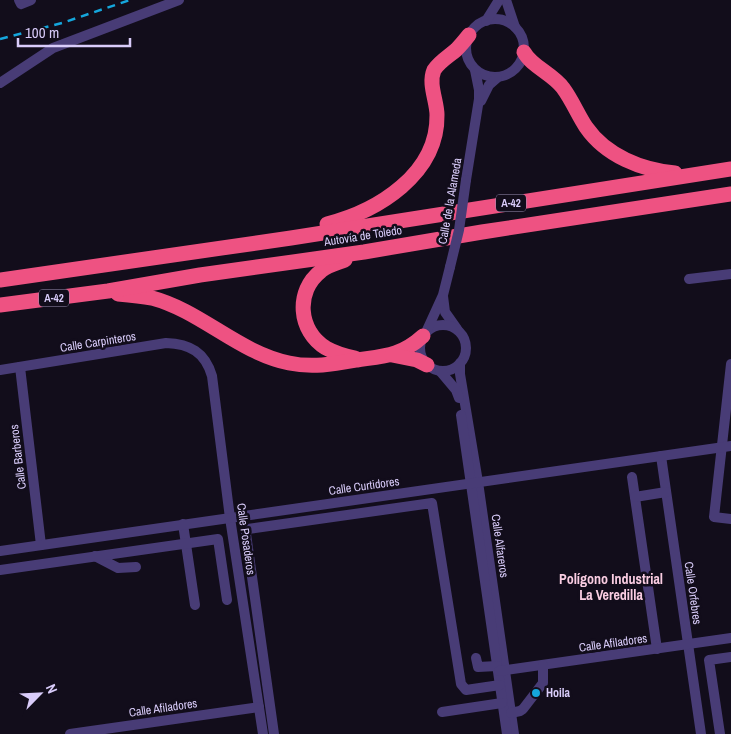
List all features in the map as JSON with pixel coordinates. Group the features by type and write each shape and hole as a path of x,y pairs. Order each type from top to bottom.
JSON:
{"highway":[{"path":"291,238 298,232 341,220 364,210 400,188 416,173 428,157 435,140 437,115 432,79 434,72 436,67 457,49 469,35"},
{"path":"524,52 530,61 549,74 564,88 588,129 607,149 622,158 649,169 697,175"},
{"name":"Autovía de Toledo","path":"0,280 291,238 731,169"},
{"name":"Autovía de Toledo","path":"0,305 108,291 200,274 364,252 731,194"},
{"path":"362,359 334,352 317,341 307,326 302,308 307,288 313,278 322,270 364,252"},
{"path":"108,291 116,294 153,299 176,308 256,352 288,363 321,365 392,355 406,350 425,333"},
{"path":"392,355 417,360 434,368"}],"street":[{"path":"0,83 53,48 179,0"},
{"path":"469,35 476,26 486,20 499,0"},
{"path":"506,0 515,27 521,36 524,52"},
{"path":"486,20 501,20 515,27"},
{"name":"Calle de la Alameda","path":"425,333 442,295 459,230 478,112 479,90 475,70 469,61 466,51 469,35"},
{"name":"Calle de la Alameda","path":"478,112 489,85 497,78 508,75 517,68 524,52"},
{"path":"475,70 483,75 497,78"},
{"path":"689,279 731,274"},
{"path":"442,295 445,312 465,342 464,357 460,363 448,370 434,368 422,359 420,344 425,333 434,326 442,324 456,329"},
{"name":"Calle Carpinteros","path":"0,370 166,343 182,344 198,352"},
{"name":"Calle Posaderos","path":"198,352 209,364 212,376 230,518 263,734"},
{"name":"Calle Alfareros","path":"460,363 507,734"},
{"path":"731,364 726,446 714,518 731,519"},
{"name":"Calle Barberos","path":"20,367 41,545"},
{"name":"Calle Alfareros","path":"434,368 456,390 474,483"},
{"name":"Calle Curtidores","path":"0,551 726,446"},
{"name":"Calle Orfebres","path":"661,456 701,734"},
{"path":"632,477 657,649"},
{"path":"635,497 666,492"},
{"name":"Calle Afiladores","path":"274,734 246,534 248,529 438,503 464,680 470,683 500,674 543,665 731,638"},
{"path":"183,524 195,605"},
{"path":"0,570 218,539 227,600"},
{"path":"95,556 118,568 136,567"},
{"path":"720,734 709,660 731,657"},
{"path":"476,658 478,667 500,674"},
{"path":"511,713 520,712 543,683 543,665"},
{"name":"Calle Alfareros","path":"500,674 511,713 514,734"},
{"path":"442,712 502,703"},
{"name":"Calle Afiladores","path":"70,734 259,707"}],"railway":[{"path":"0,39 62,23 130,0"}],"place":[{"name":"Hoila","path":"536,693"}],"district":[{"name":"Polígono Industrial La Veredilla","path":"611,588"}]}
